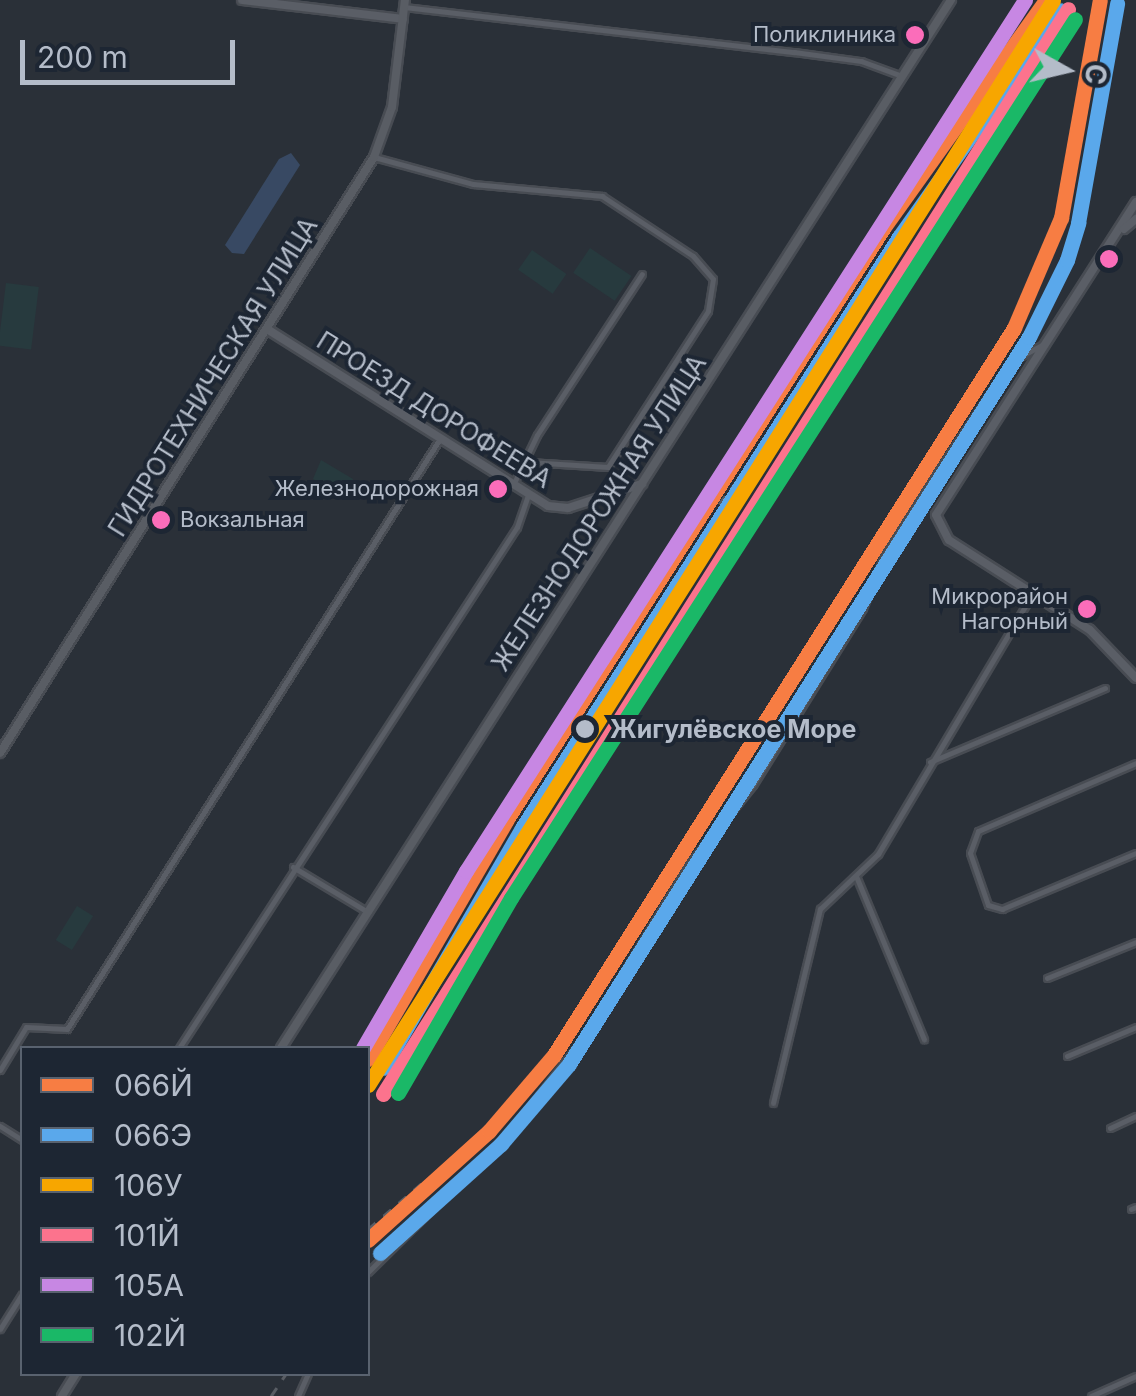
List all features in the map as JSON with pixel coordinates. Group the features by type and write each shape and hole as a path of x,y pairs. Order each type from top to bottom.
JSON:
{"main road":[{"name":"ЖЕЛЕЗНОДОРОЖНАЯ УЛИЦА","path":"283,1046 951,0"},
{"name":"ГИДРОТЕХНИЧЕСКАЯ УЛИЦА","path":"0,754 374,158 392,107 404,4"}],"street":[{"path":"242,0 402,19"},
{"path":"404,4 794,52 861,62 902,76"},
{"path":"374,158 473,184 602,196 693,256 714,279 708,311 608,466 528,462"},
{"path":"1135,206 936,515 949,540 1105,643 1136,678"},
{"path":"1116,235 1136,219"},
{"path":"512,485 528,462 537,435 642,274"},
{"name":"ПРОЕЗД ДОРОФЕЕВА","path":"267,328 528,495 568,508 642,484"},
{"path":"370,1270 552,1083 690,863 753,785 863,608 884,556 929,484 1012,361 1045,344"},
{"path":"0,1070 26,1028 66,1029 439,440"},
{"path":"180,1046 293,866 517,526 528,495"},
{"path":"772,1103 814,923 878,854 1033,593"},
{"path":"930,762 1105,688"},
{"path":"1136,762 978,831 970,854 988,905 1002,909 1136,853"},
{"path":"293,866 368,912"},
{"path":"855,875 924,1040"},
{"path":"1047,978 1136,942"},
{"path":"1067,1056 1136,1028"},
{"path":"0,1050 9,1056"},
{"path":"1110,1128 1136,1116"},
{"path":"0,1329 20,1297"},
{"path":"1092,1396 1136,1376"}],"green space":[{"path":"590,248 631,276 615,301 573,273"},
{"path":"532,250 566,274 553,294 518,270"},
{"path":"6,283 39,287 31,350 0,346"},
{"path":"321,460 353,479 349,494 341,497 313,479"},
{"path":"77,906 93,916 72,950 56,940"}],"water":[{"path":"291,153 300,165 244,254 232,253 225,245 279,159"}],"railway":[{"path":"382,1061 424,1007 1059,0"},
{"path":"719,504 763,447"},
{"path":"370,1227 423,1182"},
{"path":"271,1396 285,1376"}],"transit line":[{"name":"105А","path":"364,1046 466,871 1025,0"},
{"name":"066Й","path":"370,1056 507,819 884,227 1046,0"},
{"name":"106У","path":"370,1082 1053,0"},
{"name":"066Й","path":"370,1238 489,1131 554,1055 1014,328 1061,218 1100,0"},
{"name":"066Э","path":"380,1253 501,1144 569,1064 1029,337 1067,260 1078,223 1117,3"},
{"name":"101Й","path":"383,1094 1068,9"},
{"name":"066Э","path":"383,1068 522,828 899,237 1060,10"},
{"name":"102Й","path":"398,1093 511,898 1075,19"}],"place":[{"name":"Поликлиника","path":"915,35"},
{"name":"Железнодорожная","path":"498,489"},
{"name":"Вокзальная","path":"161,520"},
{"name":"Микрорайон Нагорный","path":"1087,609"},
{"name":"Жигулёвское Море","path":"585,729"}]}
